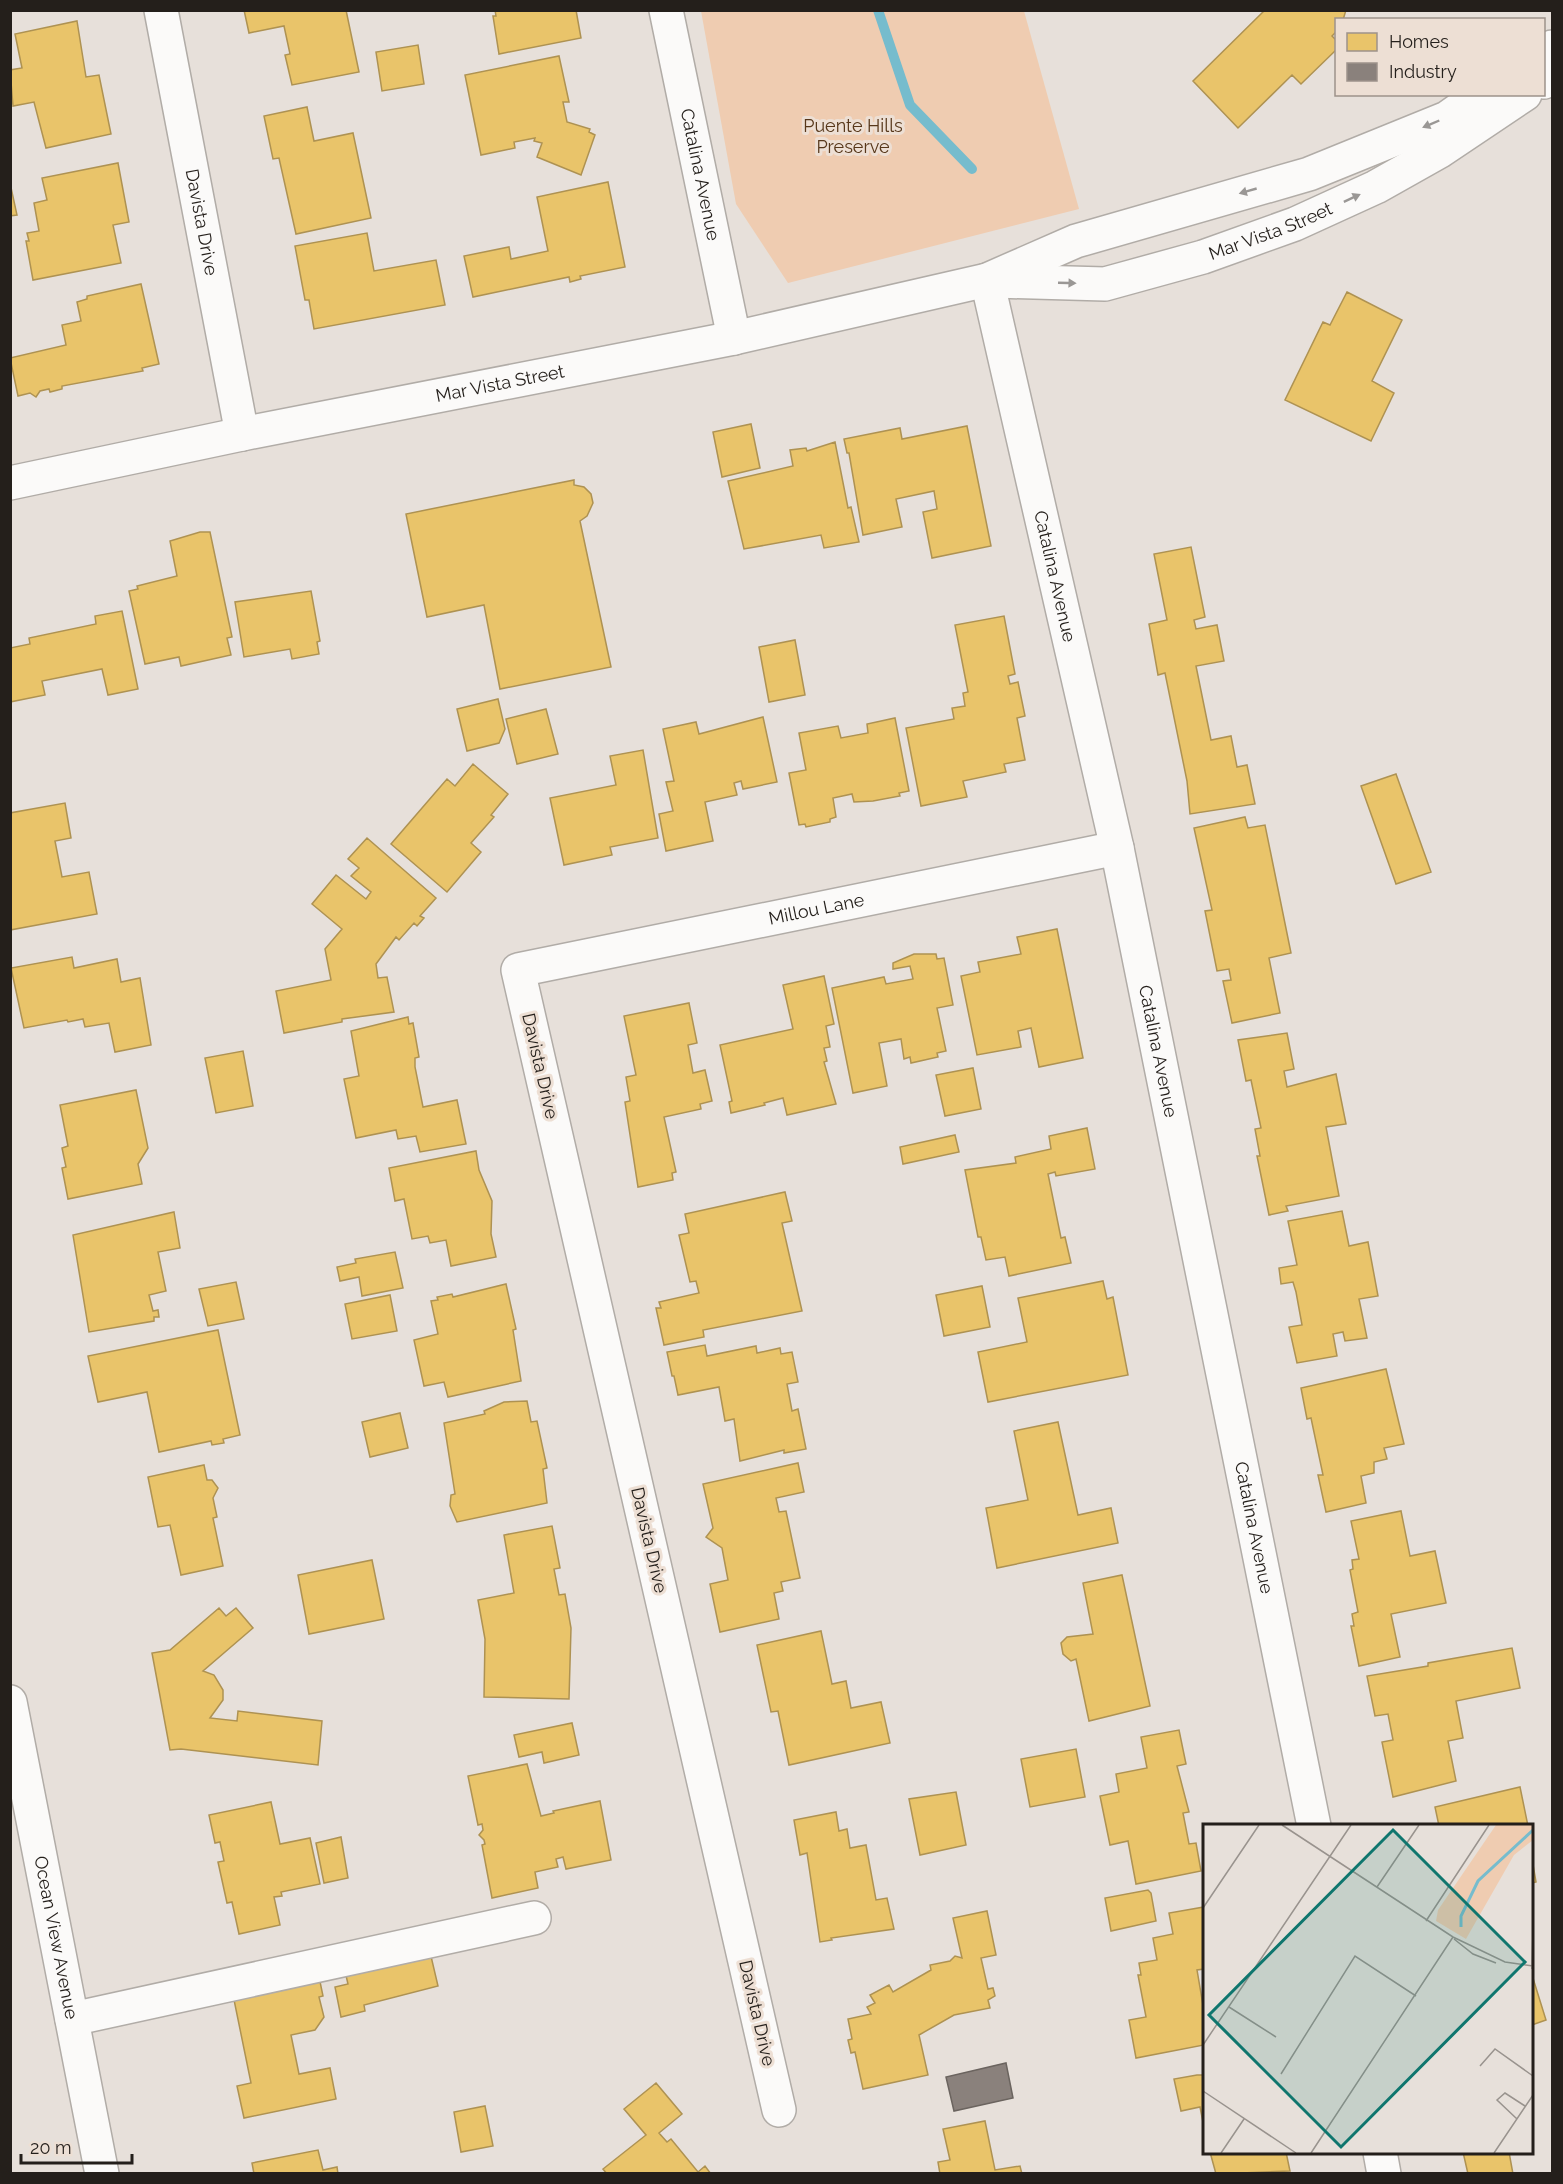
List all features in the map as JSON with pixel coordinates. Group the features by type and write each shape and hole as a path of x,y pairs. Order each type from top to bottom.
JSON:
{"street":[{"name":"Davista Drive","path":"161,10 242,434"},
{"name":"Catalina Avenue","path":"666,10 734,338"},
{"name":"Mar Vista Street","path":"10,483 242,434 734,338 987,280 1076,241 1309,174 1447,118 1479,96"},
{"name":"Mar Vista Street","path":"987,280 1105,284 1203,257 1295,224 1376,187 1440,151 1522,96"},
{"name":"Catalina Avenue","path":"987,280 1117,848 1314,1824"},
{"name":"Millou Lane","path":"518,970 1117,848"},
{"name":"Davista Drive","path":"518,970 779,2110"},
{"name":"Ocean View Avenue","path":"10,1702 102,2174"},
{"path":"72,2019 534,1918"},
{"path":"1380,2154 1384,2174"}],"green space":[{"name":"Puente Hills Preserve","path":"701,11 1024,11 1079,209 788,283 736,204"}],"building: Homes":[{"path":"244,10 346,10 359,72 292,85 285,55 290,54 284,26 249,33"},
{"path":"495,10 576,10 581,38 499,54 493,16 496,16"},
{"path":"1265,10 1346,10 1344,18 1335,18 1335,33 1332,36 1335,39 1335,51 1301,84 1292,75 1238,128 1193,81"},
{"path":"77,21 86,77 99,75 111,134 46,148 34,102 13,106 10,70 22,68 15,34"},
{"path":"418,45 424,84 382,91 376,52"},
{"path":"559,56 569,102 563,102 567,122 590,129 589,132 595,135 581,175 537,157 542,143 534,141 535,138 514,142 515,148 481,155 465,75"},
{"path":"307,107 314,141 353,133 371,218 296,234 279,158 273,159 264,116"},
{"path":"118,163 129,222 113,225 121,263 33,280 26,241 29,241 27,233 39,231 34,203 47,200 42,178"},
{"path":"608,182 625,267 580,276 581,279 570,282 569,277 473,297 464,256 509,247 511,259 548,251 537,197"},
{"path":"10,183 17,215 10,216"},
{"path":"367,233 374,271 436,260 445,305 314,329 309,300 305,300 295,246"},
{"path":"141,284 159,364 142,368 143,371 62,386 62,389 50,392 49,389 40,391 36,397 30,393 18,396 10,358 66,345 62,325 81,321 77,302 87,299 87,296"},
{"path":"1347,292 1402,320 1372,381 1394,393 1371,441 1285,400 1323,322 1330,325"},
{"path":"751,424 760,468 722,477 713,432"},
{"path":"967,426 991,546 932,558 923,512 937,509 934,491 896,499 902,527 863,535 849,453 847,453 844,439 900,428 902,439"},
{"path":"835,442 848,508 851,507 859,542 824,548 821,535 744,549 728,481 793,466 790,450 806,448 807,451"},
{"path":"574,480 574,485 584,487 591,494 593,503 587,516 580,521 611,667 500,689 484,605 427,617 406,514"},
{"path":"200,532 210,532 232,637 227,638 231,655 181,666 179,657 145,664 129,591 138,589 137,586 177,576 170,541"},
{"path":"1191,547 1205,617 1194,620 1196,629 1217,625 1224,661 1196,666 1211,740 1231,736 1237,767 1247,765 1255,804 1190,814 1187,781 1165,673 1158,675 1149,624 1167,620 1154,554"},
{"path":"311,591 320,641 317,642 319,654 292,659 290,649 244,657 235,602"},
{"path":"122,611 138,689 108,695 102,669 42,681 45,695 10,702 10,648 30,644 29,638 96,624 95,616"},
{"path":"1004,616 1015,674 1008,676 1010,684 1018,682 1025,716 1017,718 1025,760 1004,764 1006,772 963,781 967,797 921,806 906,728 954,719 952,708 965,706 963,693 968,692 955,625"},
{"path":"795,640 805,695 769,702 759,647"},
{"path":"498,699 505,729 499,743 467,751 457,709"},
{"path":"546,709 558,754 517,764 506,719"},
{"path":"763,717 777,782 743,789 741,781 734,783 737,795 705,802 713,841 666,851 659,814 673,811 666,782 674,781 663,729 696,722 699,734"},
{"path":"895,718 909,791 899,793 900,796 873,801 854,802 852,794 833,798 836,817 830,819 830,822 806,827 805,824 799,825 789,773 806,770 799,733 838,726 841,738 868,733 867,724"},
{"path":"643,750 658,838 610,847 612,855 564,865 550,798 616,785 610,756"},
{"path":"473,764 508,794 491,815 494,817 471,843 481,852 447,892 391,844 447,779 455,786"},
{"path":"1396,774 1431,872 1396,884 1361,786"},
{"path":"65,803 71,838 55,841 62,877 89,872 97,914 10,930 10,813"},
{"path":"1245,817 1248,828 1265,825 1291,953 1269,958 1280,1013 1232,1023 1223,981 1231,980 1229,969 1217,971 1205,911 1212,910 1194,828"},
{"path":"367,838 436,898 420,916 424,918 417,926 414,923 399,940 396,937 376,964 378,978 387,977 394,1012 342,1019 342,1022 284,1033 276,991 331,980 325,949 342,929 312,904 336,875 366,899 371,892 351,876 359,868 348,859"},
{"path":"1057,929 1083,1058 1039,1067 1031,1028 1018,1031 1021,1047 977,1055 961,976 980,972 978,962 1021,954 1017,937"},
{"path":"914,954 936,954 937,959 944,958 953,1005 937,1008 946,1051 937,1053 938,1057 911,1063 910,1057 904,1059 901,1039 879,1043 887,1086 853,1093 832,988 884,977 886,984 913,979 910,966 893,969 893,963"},
{"path":"72,957 74,968 117,959 121,982 140,978 151,1045 115,1052 109,1023 85,1027 83,1019 24,1028 11,968"},
{"path":"824,976 834,1024 826,1026 830,1047 824,1048 827,1061 824,1062 836,1104 787,1115 783,1098 731,1113 729,1102 732,1101 720,1045 793,1029 783,985"},
{"path":"689,1003 697,1043 688,1045 693,1073 705,1070 712,1101 700,1104 701,1109 664,1117 676,1172 672,1173 673,1180 638,1187 625,1102 630,1101 626,1077 636,1075 624,1016"},
{"path":"408,1017 409,1024 413,1023 419,1057 415,1058 415,1067 423,1107 457,1100 466,1144 420,1152 416,1136 398,1139 396,1130 356,1138 344,1079 359,1076 351,1031"},
{"path":"1287,1033 1294,1069 1284,1071 1287,1087 1336,1074 1346,1124 1326,1127 1339,1196 1286,1206 1288,1211 1269,1215 1257,1156 1260,1156 1255,1129 1261,1128 1251,1080 1246,1081 1238,1040"},
{"path":"243,1051 253,1106 216,1113 205,1058"},
{"path":"973,1068 981,1109 945,1116 936,1075"},
{"path":"136,1090 148,1148 138,1164 142,1184 68,1199 62,1168 66,1167 62,1148 68,1146 60,1105"},
{"path":"1087,1128 1095,1169 1056,1176 1055,1172 1048,1174 1061,1238 1065,1237 1071,1263 1009,1276 1005,1257 986,1260 981,1237 978,1237 965,1170 1016,1163 1015,1157 1051,1149 1049,1136"},
{"path":"955,1135 959,1152 903,1164 900,1147"},
{"path":"476,1151 479,1170 492,1201 491,1234 496,1257 451,1266 446,1240 430,1243 428,1236 412,1239 404,1199 395,1201 389,1168"},
{"path":"785,1192 792,1221 782,1223 802,1311 703,1330 704,1337 664,1345 656,1308 661,1308 659,1302 699,1293 696,1281 690,1282 679,1235 689,1233 685,1214"},
{"path":"1342,1211 1349,1246 1368,1242 1378,1296 1359,1299 1367,1338 1345,1341 1343,1332 1333,1334 1337,1356 1297,1363 1289,1327 1302,1325 1296,1292 1293,1282 1281,1284 1279,1268 1297,1265 1288,1221"},
{"path":"174,1212 180,1248 158,1252 166,1291 149,1295 153,1311 158,1310 159,1317 154,1317 154,1321 89,1332 73,1235"},
{"path":"395,1252 403,1288 362,1296 359,1277 340,1281 337,1267 356,1263 355,1259"},
{"path":"1103,1281 1107,1299 1113,1297 1128,1375 988,1402 978,1352 1027,1342 1018,1298"},
{"path":"236,1282 244,1319 208,1326 199,1289"},
{"path":"506,1284 516,1329 513,1330 521,1381 448,1397 444,1382 424,1386 414,1340 438,1334 431,1301 438,1300 437,1297 452,1294 453,1297"},
{"path":"982,1286 990,1327 944,1336 936,1295"},
{"path":"390,1295 397,1331 352,1339 345,1304"},
{"path":"218,1330 240,1435 223,1439 224,1443 212,1445 211,1441 159,1452 147,1392 98,1402 88,1356"},
{"path":"705,1345 707,1356 756,1346 757,1353 780,1348 781,1354 792,1352 798,1382 787,1384 792,1411 798,1409 806,1449 784,1453 784,1450 740,1461 734,1419 725,1421 719,1387 678,1395 674,1376 672,1376 667,1352"},
{"path":"1386,1369 1404,1444 1384,1448 1387,1459 1374,1462 1374,1473 1361,1476 1366,1503 1326,1512 1318,1475 1323,1475 1311,1418 1307,1419 1301,1388"},
{"path":"527,1401 531,1422 537,1421 547,1468 543,1469 547,1503 457,1522 450,1506 451,1495 455,1494 444,1423 485,1414 484,1411 504,1402"},
{"path":"400,1413 408,1448 370,1457 362,1422"},
{"path":"1058,1422 1078,1515 1111,1508 1118,1543 997,1568 986,1508 1028,1500 1014,1431"},
{"path":"798,1463 804,1492 776,1498 779,1512 786,1511 800,1578 781,1582 783,1591 774,1593 779,1619 720,1632 710,1584 728,1580 722,1548 706,1537 713,1528 703,1484"},
{"path":"204,1465 207,1480 212,1480 218,1488 213,1498 217,1517 213,1518 223,1566 181,1575 170,1525 158,1527 148,1477"},
{"path":"1401,1511 1410,1556 1435,1551 1446,1603 1391,1614 1400,1657 1359,1666 1351,1626 1354,1626 1352,1614 1358,1612 1350,1570 1353,1569 1352,1560 1359,1559 1351,1521"},
{"path":"552,1526 560,1568 554,1569 559,1595 565,1594 571,1628 569,1699 484,1697 485,1639 478,1600 514,1593 504,1535"},
{"path":"372,1560 384,1619 309,1634 298,1575"},
{"path":"1122,1575 1150,1706 1089,1721 1076,1659 1071,1661 1063,1654 1061,1643 1067,1637 1093,1634 1083,1583"},
{"path":"219,1608 226,1616 236,1608 253,1628 203,1671 214,1675 223,1690 223,1700 210,1718 237,1721 238,1711 322,1721 318,1765 181,1749 170,1750 152,1653 170,1650"},
{"path":"821,1631 832,1684 846,1681 851,1708 881,1702 890,1743 789,1765 778,1711 771,1712 757,1645"},
{"path":"1512,1648 1520,1688 1456,1701 1463,1738 1448,1741 1456,1781 1393,1797 1382,1742 1393,1740 1388,1714 1375,1716 1367,1676"},
{"path":"572,1723 579,1755 544,1763 542,1752 519,1757 514,1735"},
{"path":"1179,1730 1186,1764 1177,1766 1189,1812 1183,1813 1189,1844 1196,1843 1201,1871 1136,1884 1128,1841 1110,1845 1100,1796 1119,1792 1116,1774 1147,1768 1141,1737"},
{"path":"1076,1749 1085,1797 1030,1807 1021,1759"},
{"path":"527,1764 541,1816 554,1813 553,1811 600,1801 611,1860 566,1869 563,1857 556,1859 558,1867 535,1872 538,1888 492,1898 482,1845 485,1844 479,1835 483,1830 482,1824 478,1825 468,1776"},
{"path":"1520,1787 1528,1824 1439,1824 1435,1807"},
{"path":"956,1792 966,1845 920,1855 909,1799"},
{"path":"271,1802 280,1844 310,1838 320,1884 281,1892 282,1896 274,1897 280,1925 239,1934 232,1902 227,1903 218,1862 224,1861 220,1842 215,1843 209,1815"},
{"path":"836,1812 839,1831 847,1829 850,1848 866,1845 876,1900 887,1898 894,1929 831,1938 832,1940 820,1942 807,1853 800,1855 794,1820"},
{"path":"341,1837 348,1878 324,1883 316,1843"},
{"path":"1533,1865 1536,1882 1533,1883"},
{"path":"1148,1890 1151,1893 1156,1921 1111,1931 1105,1898"},
{"path":"1203,1907 1203,1969 1197,1970 1203,2005 1203,2045 1136,2058 1129,2020 1146,2017 1138,1975 1141,1975 1139,1963 1157,1960 1153,1938 1173,1934 1169,1913"},
{"path":"987,1911 996,1955 981,1958 988,1989 993,1988 995,1996 988,2000 990,2008 954,2015 919,2035 928,2075 863,2089 855,2052 851,2053 848,2040 852,2039 848,2019 871,2014 867,2007 875,2003 870,1995 889,1985 893,1992 931,1970 930,1965 950,1961 955,1956 962,1958 953,1918"},
{"path":"430,1952 438,1986 364,2005 365,2011 341,2017 335,1987 348,1984 344,1967"},
{"path":"318,1972 323,1996 319,1997 324,2017 315,2030 291,2035 299,2074 330,2068 336,2099 244,2118 237,2086 251,2083 232,1990"},
{"path":"1533,1978 1546,2020 1533,2025"},
{"path":"1203,2075 1203,2122 1200,2107 1181,2111 1174,2079"},
{"path":"656,2083 682,2114 659,2133 667,2142 671,2139 698,2172 705,2166 711,2174 607,2174 603,2169 646,2135 624,2109"},
{"path":"485,2106 493,2146 461,2152 454,2112"},
{"path":"985,2121 995,2170 1020,2166 1022,2174 940,2174 938,2162 950,2160 943,2129"},
{"path":"318,2150 323,2170 337,2167 338,2174 254,2174 252,2163"},
{"path":"1211,2154 1286,2154 1290,2171 1216,2174"},
{"path":"1463,2154 1509,2154 1513,2174 1468,2174"}],"building: Industry":[{"path":"1006,2063 1013,2098 954,2111 946,2077"}],"waterway":[{"path":"878,10 910,105 972,169"}]}
